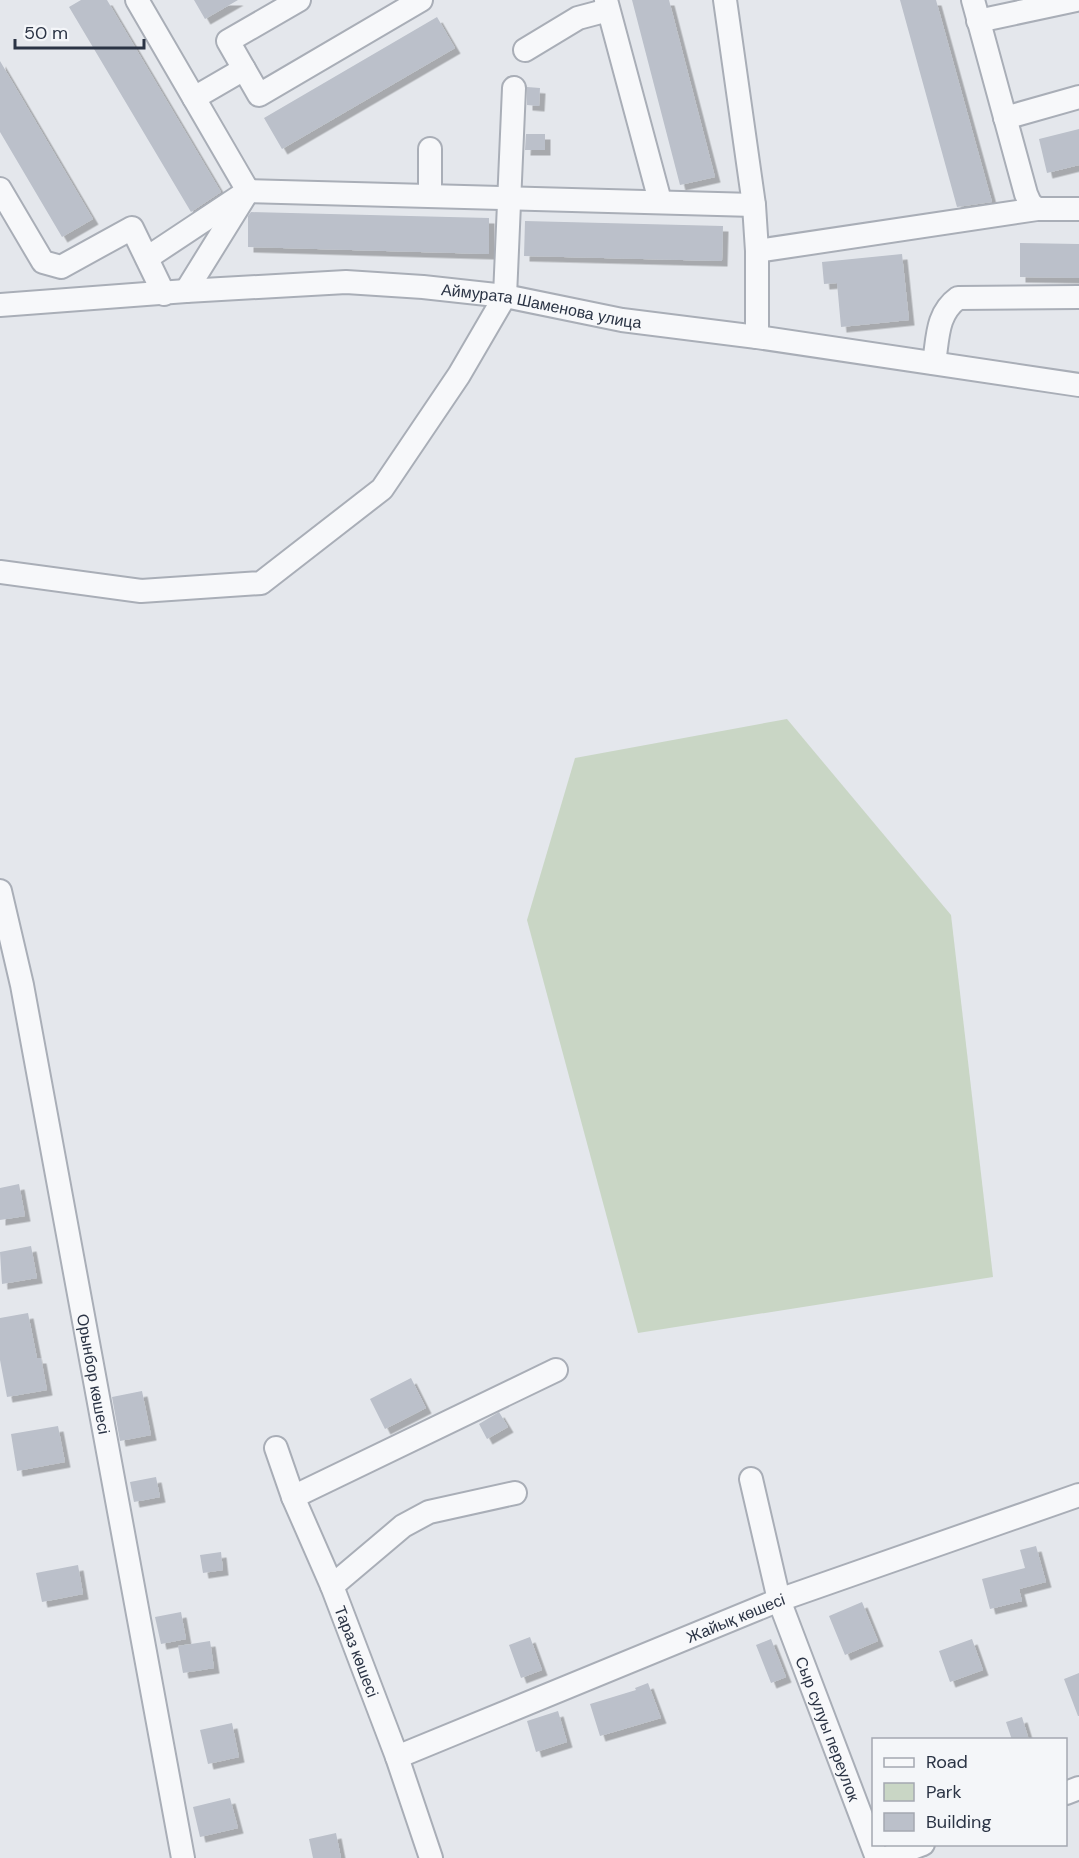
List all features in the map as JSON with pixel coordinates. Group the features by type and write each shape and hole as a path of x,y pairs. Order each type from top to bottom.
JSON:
{"street":[{"path":"137,0 248,191"},
{"path":"299,0 228,41 259,95 422,0"},
{"path":"725,0 754,205 757,251 757,337"},
{"path":"1037,209 1030,203 1026,194 976,11 1076,0"},
{"path":"525,51 578,18 607,5 660,201"},
{"path":"194,98 244,69"},
{"path":"0,572 141,591 261,583 382,489 459,375 505,296 514,88"},
{"path":"1005,118 1079,97"},
{"path":"430,149 430,195"},
{"path":"2,195 43,262 61,267 132,228 147,258 175,292 248,191"},
{"path":"147,258 248,191 754,205"},
{"path":"757,251 1037,209 1079,209"},
{"name":"Аймурата Шаменова улица","path":"0,305 346,282 423,287 505,296 622,320 757,337 1079,385"},
{"path":"934,363 940,322 948,306 958,298 1079,297"},
{"name":"Орынбор көшесі","path":"0,891 24,997 183,1858"},
{"path":"293,1497 556,1370"},
{"name":"Тараз көшесі","path":"276,1448 293,1497 332,1586 398,1757 431,1858"},
{"name":"Сыр сулуы переулок","path":"751,1479 779,1600 872,1842"},
{"path":"332,1586 403,1526 429,1512 515,1493"},
{"name":"Жайық көшесі","path":"398,1757 779,1600 1079,1495"},
{"path":"886,1858 920,1846"}],"green space":[{"path":"787,719 951,915 993,1277 638,1333 527,920 575,758"}],"building":[{"path":"81,0 107,0 221,192 191,212 69,7"},
{"path":"194,0 238,0 205,19"},
{"path":"632,0 669,0 715,177 680,185"},
{"path":"900,0 936,0 992,202 957,207"},
{"path":"437,17 455,48 282,149 264,118"},
{"path":"0,61 93,219 62,237 0,132"},
{"path":"527,87 540,88 539,106 527,105"},
{"path":"1079,129 1079,165 1047,173 1039,139"},
{"path":"526,134 545,134 545,150 525,150"},
{"path":"251,212 489,218 489,254 248,247 248,216"},
{"path":"525,221 723,226 722,261 524,256"},
{"path":"1020,243 1079,244 1079,278 1020,277"},
{"path":"902,254 909,320 841,327 837,283 824,284 822,262"},
{"path":"19,1184 25,1216 0,1220 0,1188"},
{"path":"31,1246 37,1278 2,1284 0,1252"},
{"path":"28,1313 37,1358 41,1358 47,1390 7,1397 0,1360 0,1318"},
{"path":"411,1378 426,1408 385,1429 370,1399"},
{"path":"142,1391 151,1435 120,1441 112,1397"},
{"path":"499,1412 508,1427 487,1439 479,1424"},
{"path":"58,1426 65,1462 17,1471 11,1434"},
{"path":"156,1477 160,1497 134,1502 130,1482"},
{"path":"1036,1546 1046,1582 1019,1589 1022,1601 990,1609 982,1579 1025,1568 1020,1550"},
{"path":"221,1552 223,1570 203,1573 200,1555"},
{"path":"78,1565 83,1594 42,1602 36,1573"},
{"path":"862,1602 878,1641 845,1655 829,1616"},
{"path":"181,1612 186,1639 161,1644 155,1617"},
{"path":"530,1637 542,1670 521,1678 509,1645"},
{"path":"771,1639 786,1677 771,1683 756,1645"},
{"path":"972,1639 983,1670 950,1682 939,1651"},
{"path":"210,1641 214,1668 183,1673 178,1646"},
{"path":"1079,1673 1079,1716 1078,1716 1064,1679"},
{"path":"648,1683 661,1718 600,1736 590,1704 636,1690 635,1688"},
{"path":"558,1711 567,1742 536,1752 527,1721"},
{"path":"1022,1717 1028,1738 1011,1738 1006,1722"},
{"path":"232,1723 239,1757 208,1764 200,1730"},
{"path":"230,1798 238,1828 200,1837 193,1807"},
{"path":"336,1833 341,1858 313,1858 309,1839"}]}
